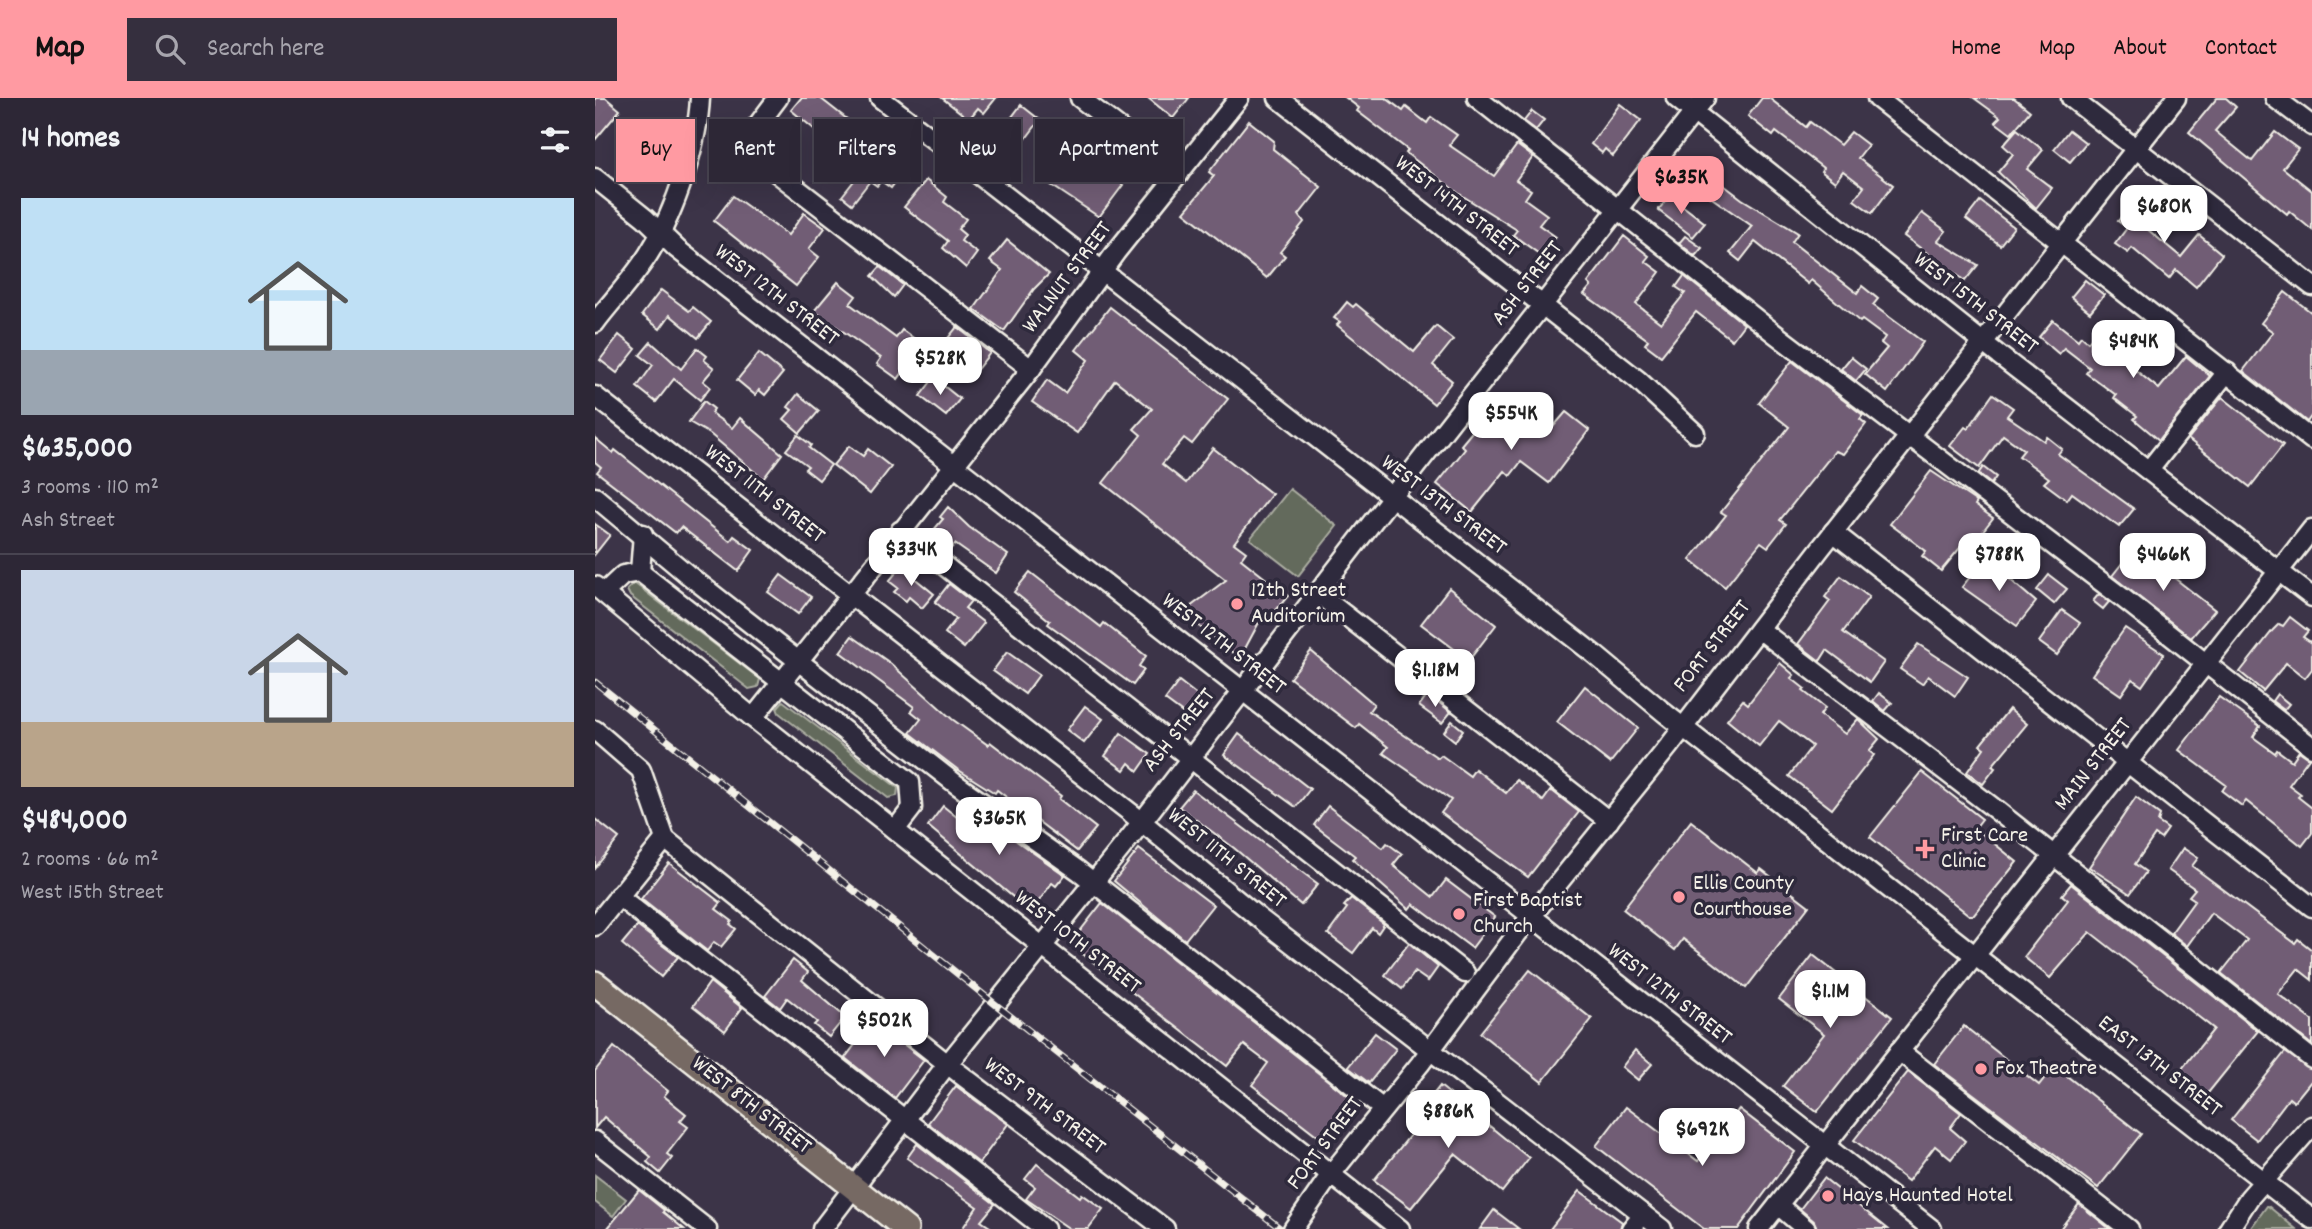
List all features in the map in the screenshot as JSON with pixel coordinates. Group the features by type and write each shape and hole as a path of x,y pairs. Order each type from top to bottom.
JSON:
{"main road":[{"name":"WEST 8TH STREET","path":"595,983 906,1229"}],"street":[{"path":"595,323 651,251 661,232 694,149 699,98"},
{"path":"778,98 743,146 1031,369"},
{"name":"WEST 13TH STREET","path":"880,98 1976,954"},
{"path":"1080,98 1107,119"},
{"name":"WALNUT STREET","path":"1183,169 1239,98"},
{"name":"WEST 14TH STREET","path":"1278,98 1638,380 1695,433"},
{"path":"1477,98 1908,436 2312,747"},
{"name":"WEST 15TH STREET","path":"1676,98 1699,105 1984,342 2312,597"},
{"path":"1877,98 2312,440"},
{"path":"2071,98 2312,286"},
{"name":"FORT STREET","path":"1293,1229 1331,1174 1431,1050 1531,916 1684,727 1908,436 2176,98"},
{"path":"2274,98 2312,127"},
{"name":"ASH STREET","path":"822,1229 948,1063 1142,821 1699,105"},
{"name":"WEST 12TH STREET","path":"595,178 661,232 677,249 1932,1229"},
{"name":"WALNUT STREET","path":"753,718 1031,369 1173,182"},
{"path":"2149,470 2227,372"},
{"name":"WEST 11TH STREET","path":"595,396 1142,821 1259,918 1662,1229"},
{"path":"595,497 643,534 687,574 956,784 1092,881 1383,1109"},
{"name":"MAIN STREET","path":"1759,1229 2312,529"},
{"path":"900,531 1465,973"},
{"path":"1833,533 2312,907"},
{"path":"640,572 643,534"},
{"path":"600,590 623,575 640,572 910,782 912,808 895,830"},
{"name":"WEST 10TH STREET","path":"600,590 753,718 1400,1229"},
{"path":"1317,593 1609,821"},
{"path":"1759,629 2312,1059"},
{"path":"595,730 641,770 665,839 595,926"},
{"name":"WEST 9TH STREET","path":"665,839 948,1063 1165,1229"},
{"path":"618,897 907,1119 1045,1229"},
{"name":"EAST 13TH STREET","path":"1976,954 2312,1219"},
{"path":"1899,1051 2129,1229"},
{"path":"2229,1229 2264,1180 2312,1126"},
{"path":"595,1141 707,1229"},
{"path":"1778,1205 1806,1229"},
{"path":"1631,1229 1643,1214"}],"green space":[{"path":"1290,489 1337,526 1298,576 1250,539"},
{"path":"634,583 760,679 758,687 749,689 630,596 627,590"},
{"path":"783,701 898,788 897,796 888,798 779,713 777,708"},
{"path":"595,1175 626,1199 613,1216 595,1202"},
{"path":"2268,1206 2296,1229 2250,1229"}],"building":[{"path":"595,98 606,98 620,110 595,140"},
{"path":"801,98 820,98 847,119 814,119 814,129 791,110"},
{"path":"942,98 996,98 984,113 978,108 969,119"},
{"path":"1148,98 1189,98 1173,118"},
{"path":"1346,98 1386,98 1403,111 1406,107 1427,123 1431,117 1457,135 1449,145 1494,176 1517,145 1533,157 1516,180 1531,190 1525,199 1547,215 1539,225 1556,237 1542,256 1513,235 1517,230 1458,193 1406,153 1408,150 1357,111 1359,108"},
{"path":"1762,98 1769,98 1806,127 1810,122 1840,145 1851,132 1868,145 1858,158 1893,185 1872,213 1854,200 1864,187 1843,171 1835,182 1821,171 1823,168 1776,132 1773,136 1748,116"},
{"path":"1974,98 2014,98 2030,111 2011,134 1995,122 2000,117"},
{"path":"2217,98 2226,98 2236,107 2215,131 2252,161 2275,132 2298,149 2283,168 2312,191 2312,230 2289,211 2287,214 2189,132"},
{"path":"1620,104 1641,120 1613,156 1605,149 1602,153 1591,144"},
{"path":"1021,105 1039,119 1035,119 1035,127 1021,145 1021,119 1010,119"},
{"path":"1532,111 1544,120 1536,130 1524,121"},
{"path":"1249,121 1274,141 1273,149 1321,187 1299,215 1304,222 1280,252 1285,256 1267,278 1184,212 1214,176 1209,172"},
{"path":"2017,129 2043,150 2027,169 2052,188 2036,208 1998,172 2013,154 2003,145"},
{"path":"2069,130 2086,143 2070,162 2054,149"},
{"path":"1700,167 1742,199 1798,233 1792,242 1857,293 1862,286 1878,299 1873,305 1923,342 1887,392 1865,374 1887,348 1881,343 1885,337 1862,320 1860,322 1811,280 1808,284 1755,242 1740,261 1730,253 1752,226 1689,182"},
{"path":"926,180 947,197 944,202 966,219 958,229 965,235 961,241 977,253 966,268 943,248 948,241 904,207"},
{"path":"853,182 869,182 852,204 842,196"},
{"path":"882,182 895,182 891,188"},
{"path":"1053,182 1119,182 1123,185 1099,217 1051,185"},
{"path":"733,196 788,235 804,213 825,228 809,249 819,257 796,286 714,221"},
{"path":"1670,196 1705,223 1693,237 1658,210"},
{"path":"2137,197 2146,204 2149,199 2162,209 2146,228 2181,257 2199,235 2222,254 2196,287 2176,270 2169,279 2132,248 2128,253 2115,244 2127,228 2118,221"},
{"path":"1980,201 2014,227 2000,245 1966,219"},
{"path":"1922,213 1946,231 1938,241 1978,265 1965,281 1904,236"},
{"path":"1624,236 1649,256 1645,261 1660,272 1636,304 1661,323 1685,293 1676,287 1684,276 1744,324 1732,340 1696,312 1661,356 1645,344 1648,340 1584,294 1591,286 1588,283"},
{"path":"1685,236 1702,248 1695,256 1679,243"},
{"path":"1007,240 1049,274 1034,289 1004,331 974,309 1002,270 990,261"},
{"path":"880,267 903,285 894,297 872,276"},
{"path":"2085,280 2104,295 2090,312 2071,297"},
{"path":"838,282 856,296 850,304 896,338 902,330 923,345 898,379 877,364 881,358 814,311"},
{"path":"661,290 689,311 693,307 711,322 698,338 670,315 660,329 642,315"},
{"path":"2285,292 2312,313 2312,415 2307,422 2243,371 2273,332 2261,323"},
{"path":"1347,302 1353,307 1356,304 1414,352 1436,326 1453,340 1433,365 1452,381 1434,404 1337,325 1340,322 1334,318"},
{"path":"1110,307 1228,399 1192,444 1184,438 1162,464 1186,483 1213,448 1272,494 1234,543 1246,552 1241,559 1288,596 1268,620 1263,615 1240,658 1182,613 1226,580 1103,483 1141,435 1134,429 1152,409 1115,380 1077,433 1032,402 1047,380 1065,393 1088,360 1076,350"},
{"path":"2053,320 2078,340 2081,336 2088,342 2093,336 2159,389 2186,356 2210,376 2159,440 2134,419 2137,416 2114,398 2116,395 2086,373 2090,368 2064,348 2059,354 2039,337"},
{"path":"957,327 990,353 974,373 959,361 951,371 933,357"},
{"path":"619,335 636,349 617,373 600,360"},
{"path":"651,342 681,369 697,348 707,356 704,360 714,368 703,381 710,387 700,400 674,379 656,402 637,387 653,365 640,355"},
{"path":"759,353 783,373 765,395 759,390 755,395 737,380"},
{"path":"1851,357 1866,369 1856,381 1841,369"},
{"path":"1792,361 1863,415 1860,419 1866,424 1843,454 1835,451 1780,520 1786,524 1768,547 1761,542 1725,587 1690,560 1726,515 1721,512 1789,427 1759,403"},
{"path":"934,378 960,399 946,416 920,396"},
{"path":"798,394 819,411 800,433 784,419 792,410 788,407"},
{"path":"1993,394 2013,408 2007,416 2044,441 2047,437 2062,449 2058,454 2134,509 2119,527 2072,493 2067,500 2044,483 2049,478 2019,456 2024,450 2003,435 1979,468 1950,446 1965,427 1968,429"},
{"path":"2222,397 2283,445 2250,487 2188,439"},
{"path":"1518,398 1554,426 1566,412 1589,430 1549,483 1521,462 1510,476 1505,471 1472,512 1437,484 1465,449 1461,445 1475,428 1479,431 1488,420 1496,426"},
{"path":"704,401 714,409 711,413 732,428 740,418 782,454 763,479 710,434 689,422"},
{"path":"798,435 811,445 809,448 831,465 819,480 805,469 808,466 786,450"},
{"path":"595,438 613,453 615,450 730,541 734,536 753,550 738,571 681,527 676,533 597,472 601,467 595,462"},
{"path":"849,446 863,456 868,449 891,467 870,494 833,465"},
{"path":"1983,467 1996,477 1991,484 1978,474"},
{"path":"1931,471 1977,502 1975,505 1993,518 1979,536 1991,545 1982,557 1964,543 1941,571 1922,556 1926,551 1890,524"},
{"path":"948,507 969,527 1008,555 996,573 955,544 947,553 927,538 943,519 940,517"},
{"path":"595,524 610,535 595,554"},
{"path":"2135,547 2215,610 2191,638 2112,576"},
{"path":"1985,558 2036,602 2017,626 1962,587"},
{"path":"901,567 934,594 922,608 909,597 906,601 894,592 898,588 889,581"},
{"path":"1030,572 1101,627 1104,623 1146,656 1139,666 1144,670 1133,685 1048,624 1050,621 1014,592"},
{"path":"781,575 811,597 798,614 768,592"},
{"path":"2049,575 2067,589 2054,604 2037,590"},
{"path":"1841,576 1869,597 1843,632 1884,662 1870,682 1827,650 1820,661 1798,644 1830,601 1825,597"},
{"path":"949,584 971,601 965,608 984,623 964,648 945,633 956,619 935,602"},
{"path":"1449,588 1496,625 1469,660 1421,624"},
{"path":"2099,594 2109,602 2103,609 2093,601"},
{"path":"2062,610 2080,623 2057,655 2039,642"},
{"path":"2290,617 2308,631 2303,637 2312,643 2312,669 2305,678 2286,663 2263,691 2240,672 2273,630 2279,624 2283,626"},
{"path":"2125,628 2164,654 2142,686 2132,679 2121,695 2092,675"},
{"path":"852,636 890,663 952,719 988,745 990,742 1061,796 1059,799 1096,828 1077,851 997,790 995,793 957,769 910,733 921,719 911,711 914,707 840,652"},
{"path":"1918,644 1968,677 1955,696 1928,676 1922,684 1900,669"},
{"path":"1311,651 1374,704 1369,711 1438,758 1441,755 1470,776 1475,769 1506,793 1517,780 1543,801 1551,790 1579,812 1528,877 1441,813 1451,800 1383,753 1388,747 1359,724 1356,728 1290,678"},
{"path":"1007,652 1039,675 1025,694 993,671"},
{"path":"1780,663 1794,675 1791,678 1805,689 1803,691 1825,708 1820,715 1845,734 1858,719 1879,739 1869,751 1874,755 1832,809 1789,776 1812,746 1779,721 1759,746 1727,720 1743,700 1748,704"},
{"path":"1179,681 1198,696 1184,714 1165,700"},
{"path":"1585,686 1638,728 1610,763 1557,722"},
{"path":"1879,693 1892,703 1885,711 1873,701"},
{"path":"1428,694 1451,712 1442,723 1419,706"},
{"path":"2277,694 2289,704 2284,710 2272,701"},
{"path":"2219,697 2260,726 2253,737 2275,753 2277,750 2292,761 2299,751 2309,758 2289,785 2301,794 2298,797 2312,808 2312,833 2302,846 2246,801 2242,806 2222,791 2226,785 2179,750"},
{"path":"1085,706 1103,719 1084,743 1067,730"},
{"path":"2009,709 2027,724 1992,766 1995,768 1983,784 1967,772 1984,748 1980,745"},
{"path":"1452,721 1463,730 1455,741 1444,732"},
{"path":"1121,733 1150,754 1138,771 1129,763 1124,770 1105,756"},
{"path":"1239,734 1310,789 1296,807 1224,755"},
{"path":"1922,772 1982,819 1975,828 2017,862 1974,915 1969,915 1870,837"},
{"path":"1193,790 1318,884 1301,905 1234,848 1179,807"},
{"path":"2136,797 2160,815 2158,822 2168,829 2161,839 2155,835 2135,864 2146,872 2130,894 2089,867"},
{"path":"943,806 972,829 981,816 1065,875 1056,886 1052,883 1031,912 928,826"},
{"path":"1328,806 1383,848 1387,843 1402,854 1393,865 1433,897 1446,880 1495,917 1472,948 1413,904 1409,909 1352,859 1355,856 1314,825"},
{"path":"595,819 619,838 595,868"},
{"path":"1691,821 1758,873 1761,869 1809,906 1746,988 1683,939 1675,950 1623,909"},
{"path":"2183,848 2198,858 2192,866 2295,943 2298,939 2312,950 2312,980 2298,969 2278,994 2312,1020 2312,1045 2221,973 2247,940 2211,913 2187,946 2171,933 2195,900 2189,896 2195,889 2168,870"},
{"path":"1139,849 1213,905 1185,940 1114,881"},
{"path":"669,863 721,903 716,909 732,921 730,924 736,929 721,947 714,942 707,951 641,899"},
{"path":"2071,884 2258,1031 2204,1098 2176,1076 2214,1029 2090,932 2050,978 2024,957 2068,900 2062,895"},
{"path":"1351,898 1384,924 1378,933 1372,928 1353,953 1328,934"},
{"path":"1102,903 1358,1104 1327,1143 1252,1085 1268,1063 1244,1045 1227,1066 1070,944"},
{"path":"637,926 678,957 661,977 622,944"},
{"path":"1409,943 1438,967 1428,981 1415,972 1402,989 1385,975"},
{"path":"1813,955 1892,1017 1817,1112 1783,1086 1824,1034 1779,999"},
{"path":"793,960 808,972 802,980 845,1017 829,1037 814,1025 817,1022 787,998 780,1008 765,996"},
{"path":"1530,970 1592,1019 1542,1082 1480,1033"},
{"path":"710,982 742,1008 725,1031 693,1006"},
{"path":"873,1021 924,1060 895,1098 845,1058"},
{"path":"1964,1026 2039,1085 2054,1066 2141,1134 2098,1188 1934,1064"},
{"path":"1375,1033 1396,1049 1369,1083 1348,1067"},
{"path":"614,1047 668,1091 664,1096 686,1114 680,1121 688,1127 667,1154 672,1158 660,1173 647,1162 651,1157 604,1117 595,1128 595,1071"},
{"path":"1635,1050 1652,1064 1638,1080 1622,1067"},
{"path":"2285,1052 2312,1070 2312,1080 2294,1102 2289,1098 2257,1140 2231,1120"},
{"path":"1908,1072 1961,1113 1950,1128 1965,1141 1951,1159 1935,1146 1908,1181 1854,1140"},
{"path":"956,1086 1008,1124 979,1163 928,1123"},
{"path":"1440,1086 1529,1158 1502,1192 1455,1154 1411,1208 1374,1180 1416,1128 1410,1123"},
{"path":"1626,1107 1698,1161 1739,1109 1795,1152 1738,1229 1704,1229 1596,1146"},
{"path":"917,1144 995,1204 981,1221 993,1229 962,1229 977,1207 907,1158"},
{"path":"1037,1164 1080,1197 1082,1194 1103,1209 1088,1229 1070,1229 1026,1199 1035,1187 1025,1179"},
{"name":"Hays Haunted Hotel","path":"1824,1178 1888,1229 1817,1229 1814,1221 1800,1209"},
{"path":"639,1190 664,1210 663,1212 684,1229 607,1229"},
{"path":"1580,1191 1622,1222 1620,1229 1550,1229"},
{"path":"2079,1204 2110,1229 2060,1229"},
{"path":"1494,1210 1519,1229 1480,1229"}],"railway":[{"path":"595,682 995,1004 1281,1229"}],"place":[{"name":"12th Street Auditorium","path":"1237,604"},
{"name":"First Care Clinic","path":"1925,849"},
{"name":"Ellis County Courthouse","path":"1679,897"},
{"name":"First Baptist Church","path":"1459,914"},
{"name":"Fox Theatre","path":"1981,1069"},
{"name":"Hays Haunted Hotel","path":"1828,1196"}]}
